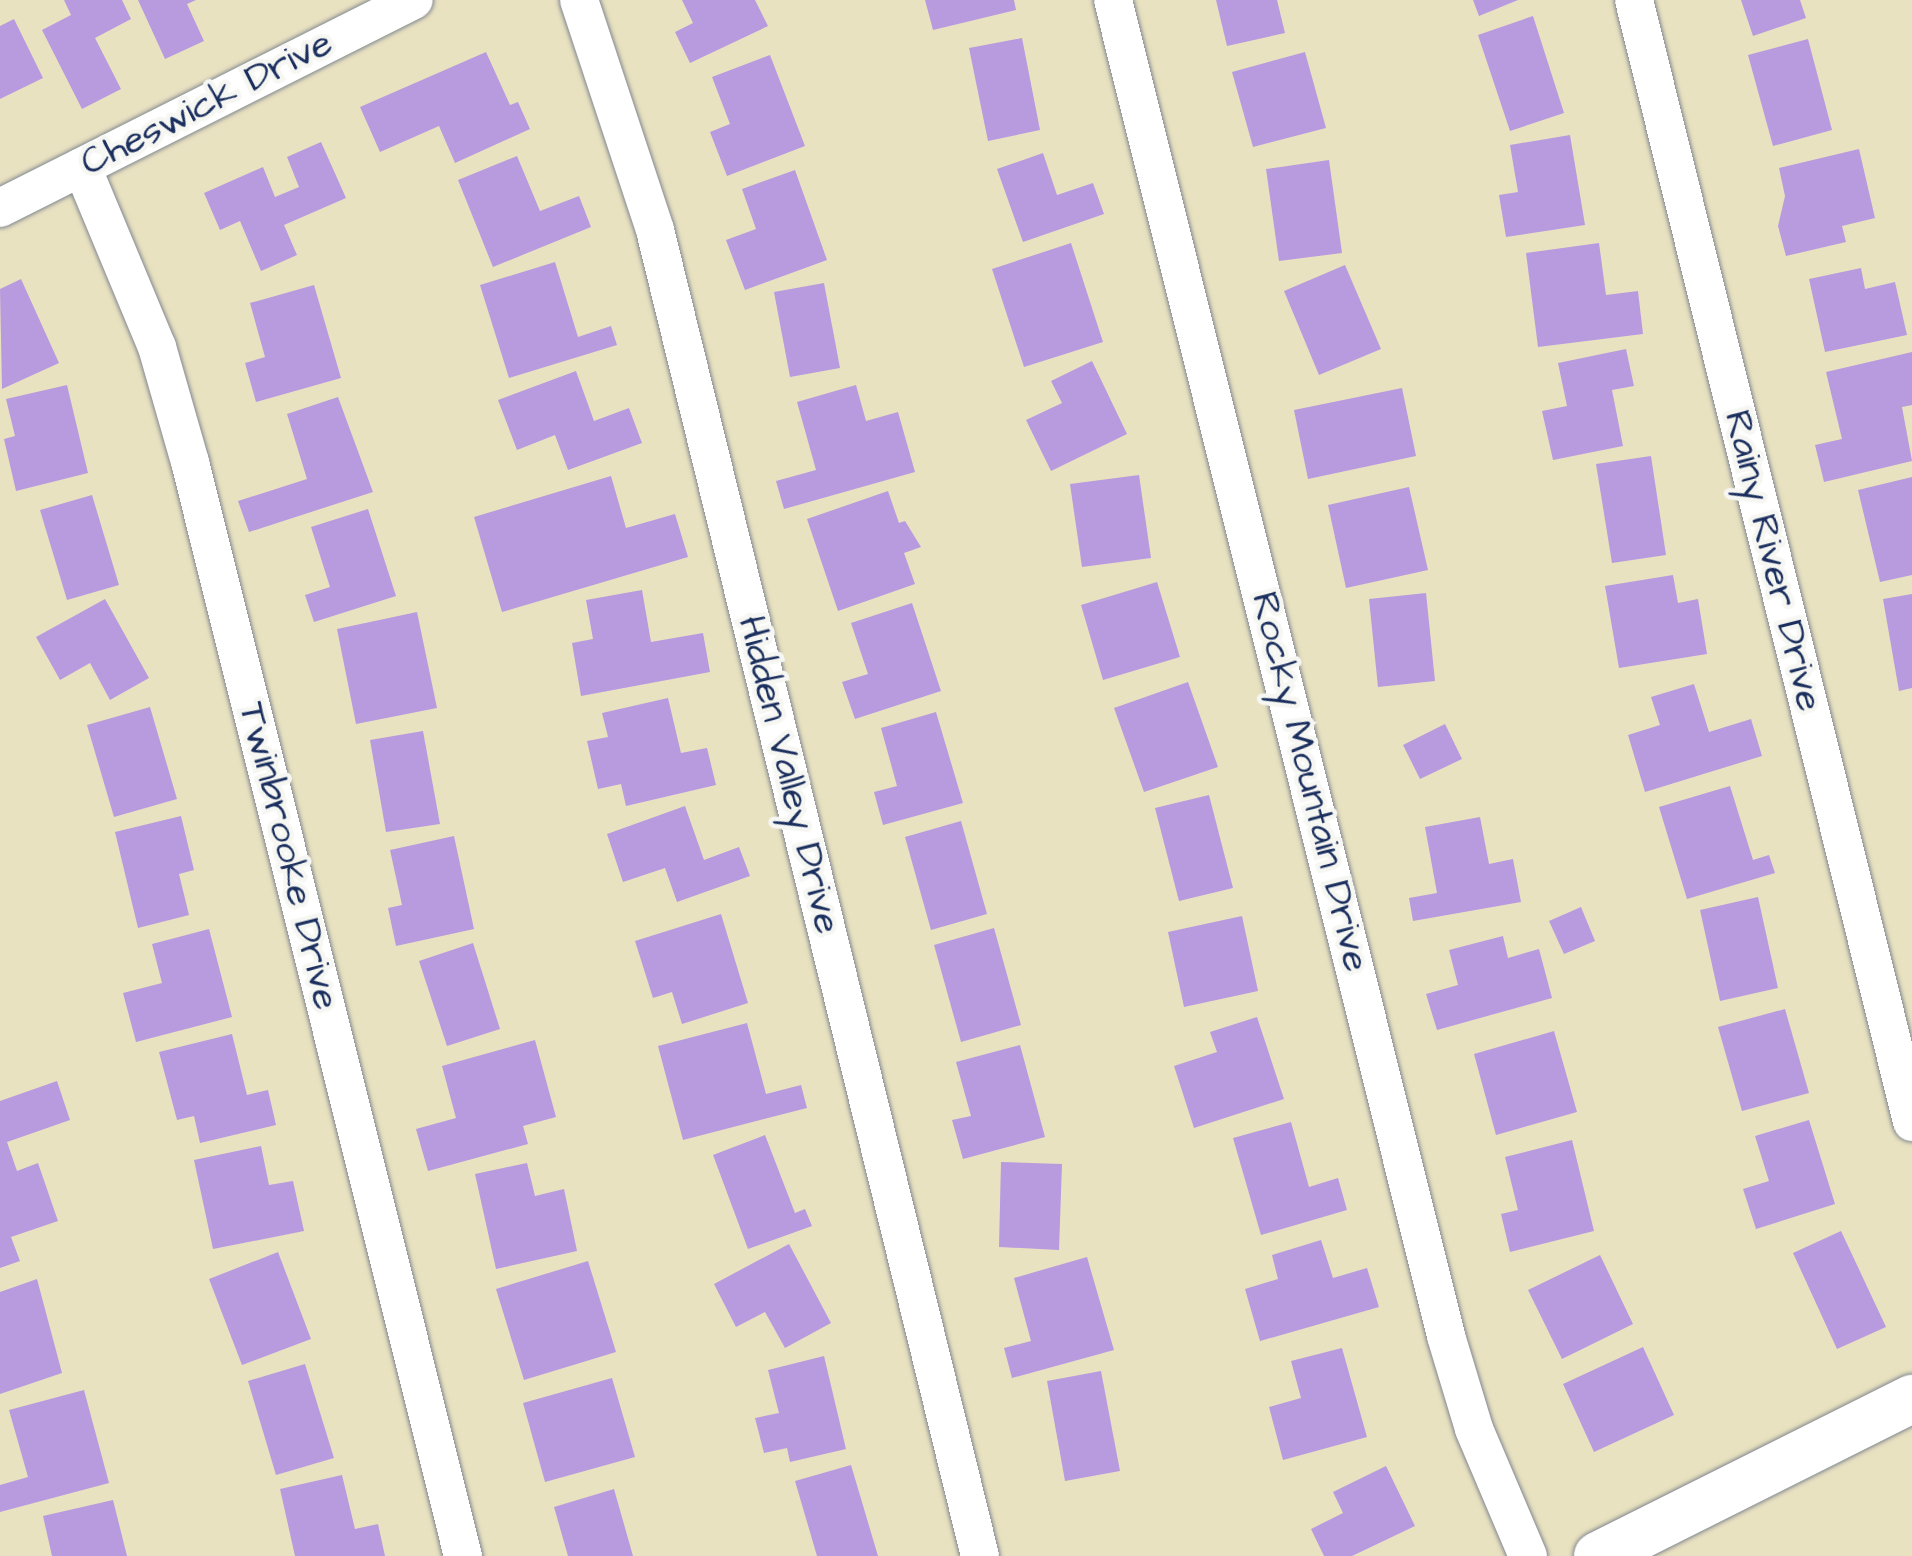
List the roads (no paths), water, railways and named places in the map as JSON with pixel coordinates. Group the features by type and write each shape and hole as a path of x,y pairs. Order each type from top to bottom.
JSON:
{"street":[{"name":"Cheswick Drive","path":"0,208 414,0"},
{"name":"Hidden Valley Drive","path":"579,0 655,230 980,1556"},
{"name":"Rocky Mountain Drive","path":"1113,0 1446,1336 1474,1429 1528,1556"},
{"name":"Rainy River Drive","path":"1634,0 1912,1122"},
{"name":"Twinbrooke Drive","path":"82,167 157,347 190,462 463,1556"},
{"path":"1598,1556 1912,1399"}]}
